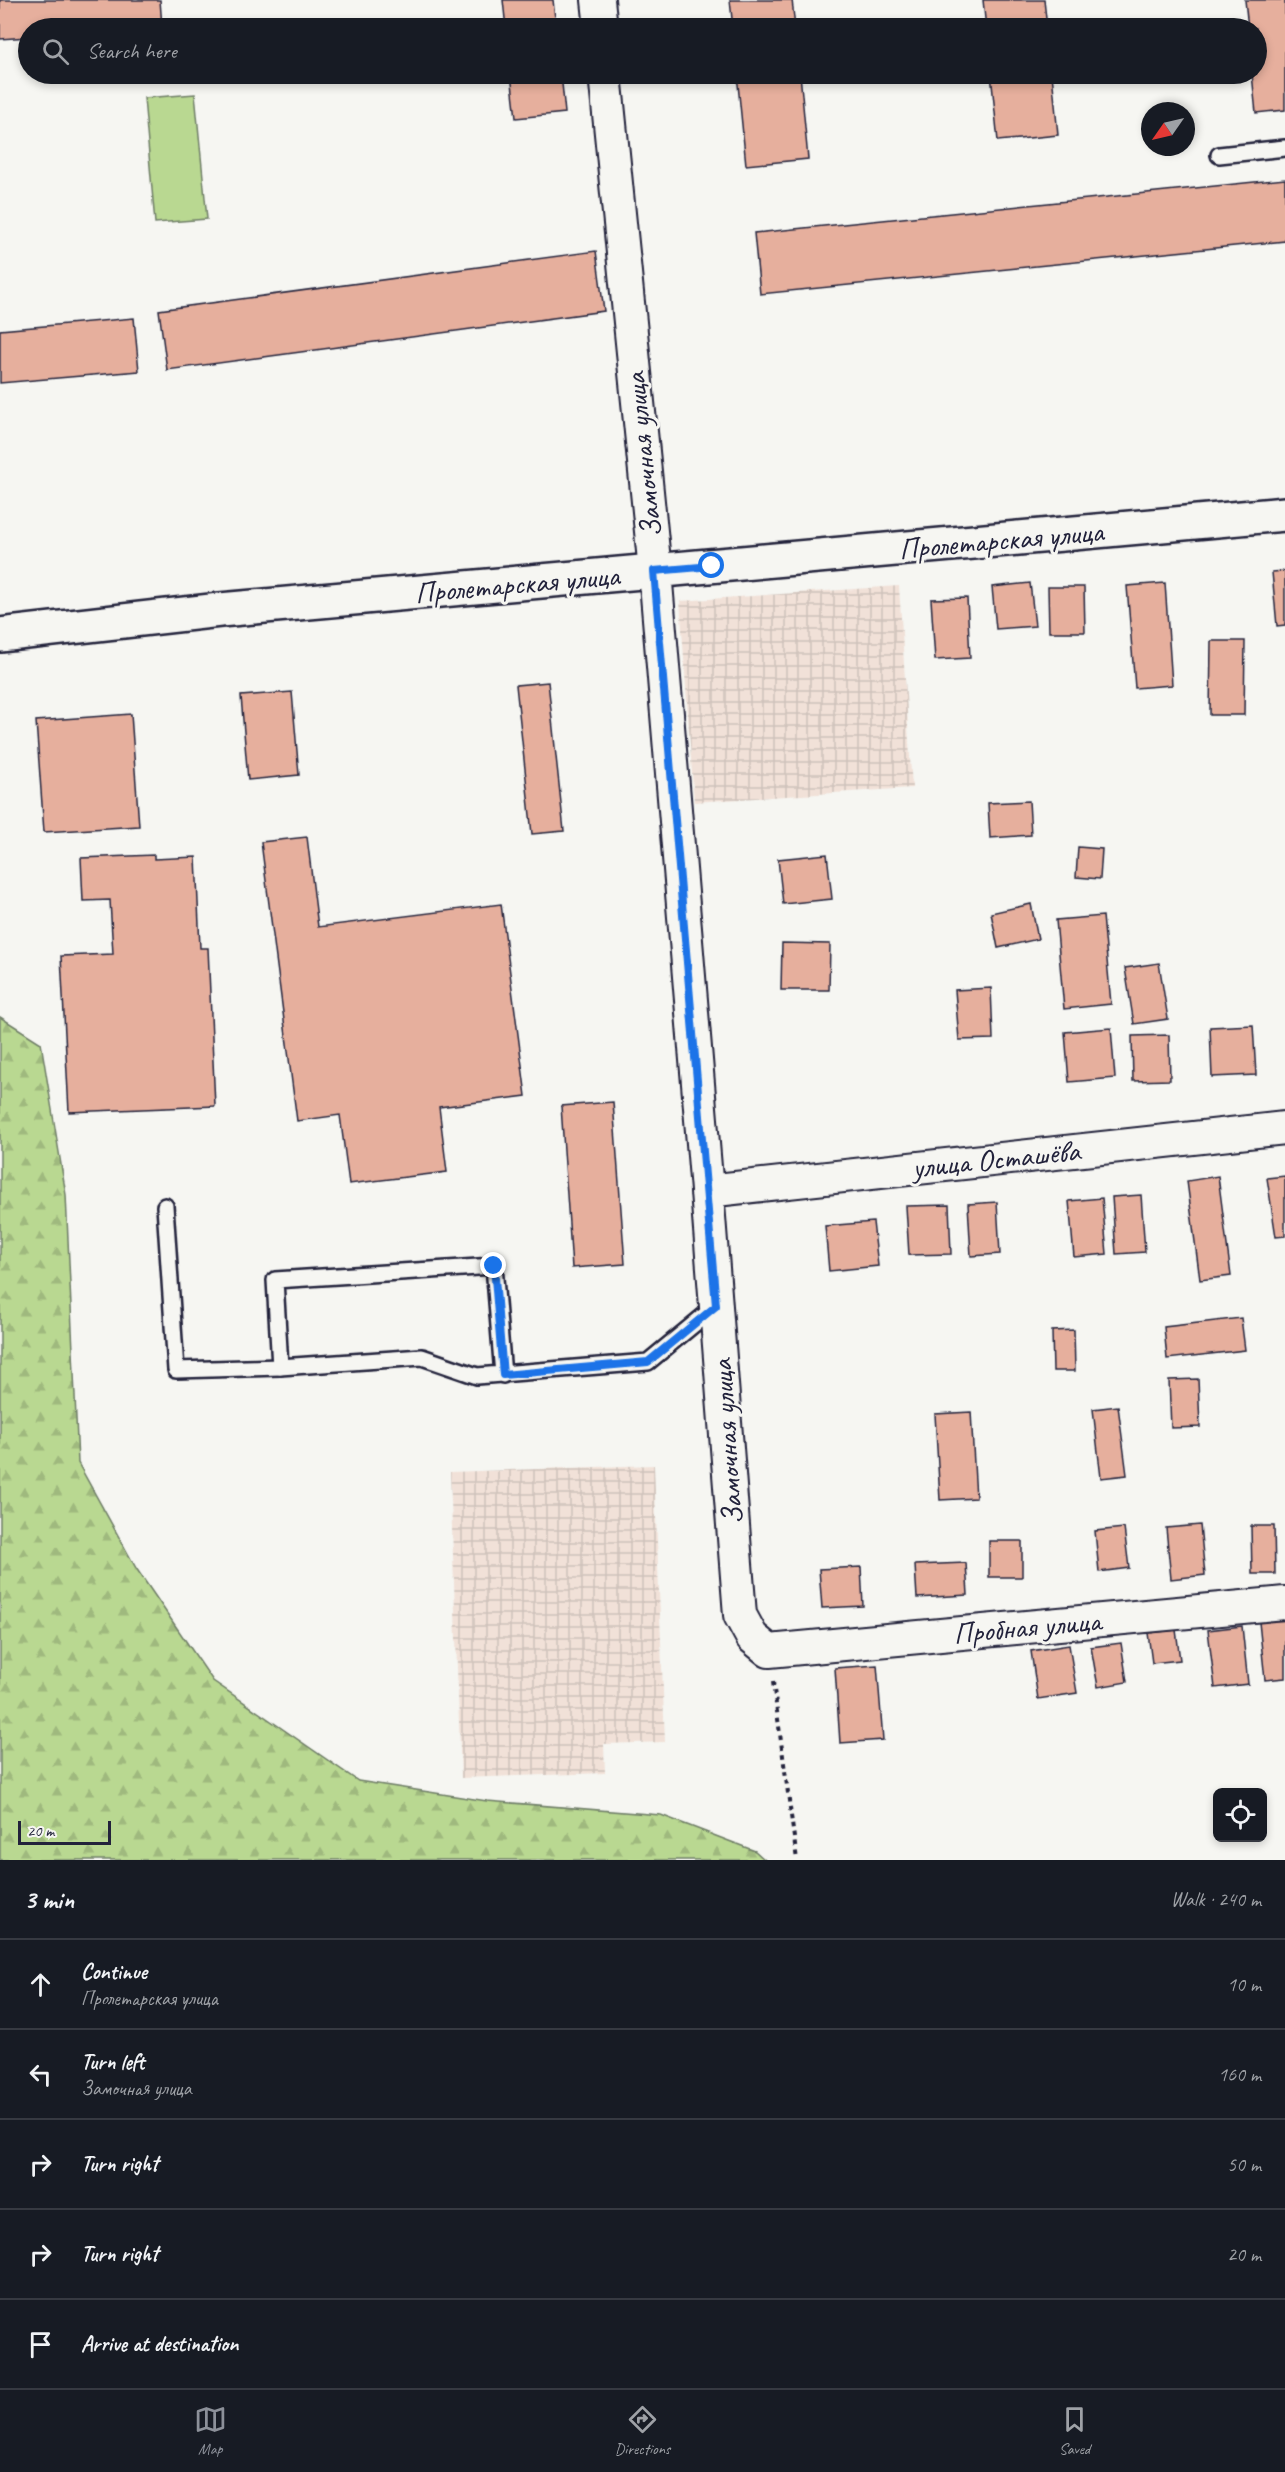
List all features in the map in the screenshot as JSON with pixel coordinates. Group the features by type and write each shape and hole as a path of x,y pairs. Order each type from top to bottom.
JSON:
{"street":[{"path":"598,0 600,18"},
{"name":"Замочная улица","path":"606,84 654,571 707,1191 740,1615 752,1637 769,1652"},
{"name":"Пролетарская улица","path":"0,635 220,610 1285,514"},
{"name":"улица Осташёва","path":"707,1191 1285,1128"},
{"name":"Пробная улица","path":"769,1652 1285,1603"}],"lane":[{"path":"1219,155 1285,148"},
{"path":"165,1206 176,1371 422,1357 477,1376 648,1362 716,1306"},
{"path":"280,1366 275,1280 494,1266 503,1375"}],"path":[{"path":"769,1652 797,1860"}],"shaded area":[{"path":"899,586 912,788 694,802 680,601"},
{"path":"654,1465 665,1742 604,1744 605,1773 461,1778 450,1472"}],"green space":[{"path":"195,94 207,219 155,223 144,98"},
{"path":"0,1017 41,1043 66,1195 78,1463 136,1568 213,1681 358,1781 487,1801 661,1815 755,1851 765,1860 0,1860"}],"building":[{"path":"0,0 160,0 161,18 18,18 18,38 0,39"},
{"path":"503,0 553,0 555,18 505,18"},
{"path":"730,0 792,0 794,18 732,18"},
{"path":"983,0 1044,0 1046,18 985,18"},
{"path":"1245,0 1285,0 1285,110 1256,113 1253,84 1267,84 1267,18 1247,18"},
{"path":"512,84 562,84 565,113 516,118"},
{"path":"738,84 801,84 808,159 746,165"},
{"path":"992,84 1053,84 1058,135 998,141"},
{"path":"1285,179 1285,241 760,294 754,233"},
{"path":"596,251 604,311 167,370 159,310"},
{"path":"134,318 139,371 0,383 0,330"},
{"path":"1285,571 1285,625 1277,626 1272,572"},
{"path":"1030,583 1035,626 996,629 992,587"},
{"path":"1165,583 1172,685 1135,688 1127,586"},
{"path":"1048,587 1084,587 1085,632 1049,632"},
{"path":"967,598 970,658 935,660 931,599"},
{"path":"1211,641 1245,641 1244,715 1210,715"},
{"path":"548,682 564,831 532,834 516,685"},
{"path":"292,692 299,775 248,780 241,696"},
{"path":"131,714 139,826 44,832 36,721"},
{"path":"1029,801 1031,835 990,838 988,803"},
{"path":"307,837 318,927 501,904 526,1096 439,1107 447,1172 349,1184 340,1115 297,1121 261,842"},
{"path":"1078,847 1102,849 1100,879 1076,877"},
{"path":"827,854 832,899 783,904 778,859"},
{"path":"154,855 154,859 196,857 200,948 208,948 215,1106 69,1112 61,956 113,954 110,900 83,901 81,858"},
{"path":"1031,904 1038,939 998,948 991,913"},
{"path":"1103,916 1111,1004 1064,1009 1056,920"},
{"path":"782,943 830,944 829,990 781,990"},
{"path":"1159,963 1168,1019 1134,1024 1125,968"},
{"path":"991,988 993,1039 959,1040 955,990"},
{"path":"1253,1025 1256,1075 1212,1077 1210,1027"},
{"path":"1111,1028 1115,1078 1069,1082 1065,1032"},
{"path":"1169,1035 1170,1080 1133,1081 1132,1036"},
{"path":"613,1102 625,1264 572,1268 561,1106"},
{"path":"1218,1176 1231,1276 1200,1280 1187,1181"},
{"path":"1285,1176 1285,1236 1276,1237 1267,1178"},
{"path":"1141,1195 1145,1252 1116,1254 1112,1197"},
{"path":"1102,1198 1107,1254 1074,1257 1069,1201"},
{"path":"997,1202 1000,1254 971,1256 968,1204"},
{"path":"949,1205 951,1254 909,1255 906,1206"},
{"path":"873,1222 878,1266 829,1271 825,1226"},
{"path":"1241,1318 1245,1350 1167,1359 1164,1327"},
{"path":"1074,1330 1075,1371 1053,1371 1052,1331"},
{"path":"1198,1379 1200,1427 1171,1428 1169,1380"},
{"path":"1118,1406 1127,1475 1101,1478 1093,1409"},
{"path":"971,1412 976,1498 940,1500 935,1414"},
{"path":"1200,1525 1205,1575 1171,1579 1166,1528"},
{"path":"1251,1526 1274,1526 1275,1574 1252,1574"},
{"path":"1124,1528 1129,1568 1099,1572 1095,1531"},
{"path":"989,1541 1022,1541 1022,1577 989,1577"},
{"path":"966,1563 968,1595 917,1598 915,1565"},
{"path":"861,1567 863,1606 822,1608 819,1569"},
{"path":"1285,1619 1285,1678 1265,1680 1259,1622"},
{"path":"1242,1626 1248,1684 1215,1688 1208,1630"},
{"path":"1176,1630 1180,1660 1152,1663 1148,1633"},
{"path":"1121,1643 1127,1682 1098,1687 1091,1647"},
{"path":"1069,1645 1077,1693 1038,1699 1031,1651"},
{"path":"877,1665 883,1740 840,1743 835,1668"}],"route":[{"path":"494,1266 503,1375 648,1362 716,1306 654,571 712,566"}]}
